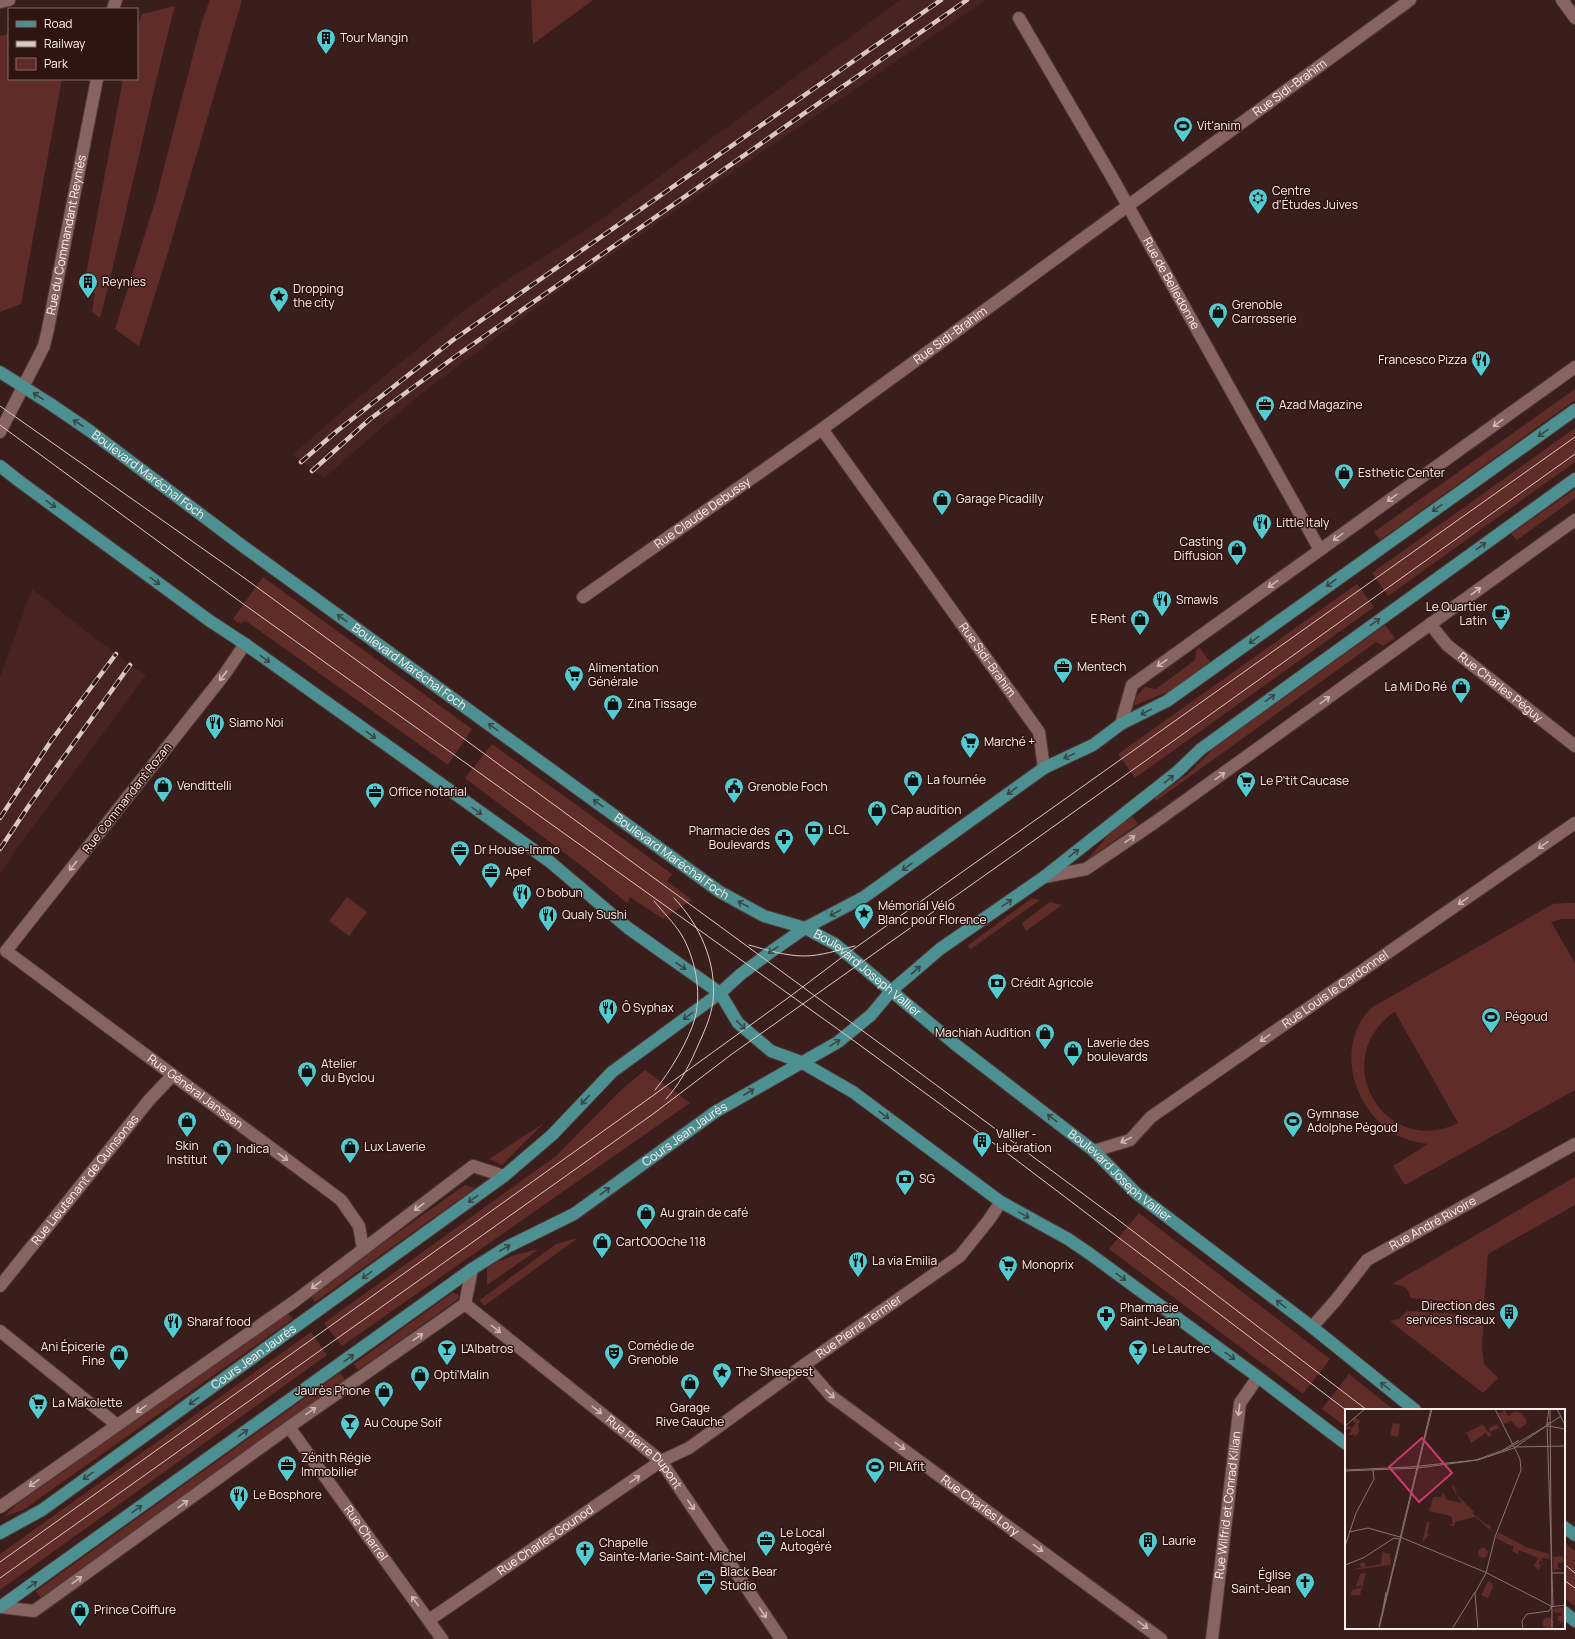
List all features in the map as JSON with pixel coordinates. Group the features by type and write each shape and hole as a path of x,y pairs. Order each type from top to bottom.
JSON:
{"main road":[{"name":"Boulevard Maréchal Foch","path":"0,372 24,386 90,431 258,556 720,892 764,916 805,928"},
{"name":"Cours Jean Jaurès","path":"0,1533 42,1510 504,1176 552,1135 612,1072 720,992 741,974 805,928 864,897 1044,768 1093,745 1121,724 1167,701 1575,410"},
{"path":"0,466 210,622 245,644 549,862 628,928 720,992 738,1023 771,1051 801,1062 853,1092 1000,1202 1068,1239 1090,1254 1258,1376 1345,1443"},
{"name":"Cours Jean Jaurès","path":"0,1607 472,1269 507,1247 574,1214 715,1112 838,1042 871,1014 891,991 940,949 1044,877 1177,772 1201,749 1575,479"},
{"name":"Boulevard Joseph Vallier","path":"805,928 835,944 956,1045 1094,1151 1137,1194 1312,1328 1414,1409"},
{"path":"1565,1528 1575,1535"},
{"path":"1565,1613 1575,1621"}],"street":[{"path":"0,2 9,0"},
{"name":"Rue Sidi-Brahim","path":"1044,768 1039,732 822,429 1410,0"},
{"path":"1562,0 1575,18"},
{"name":"Rue de Belledonne","path":"1019,18 1127,205 1320,550"},
{"name":"Rue du Commandant Reyniés","path":"24,386 44,346 48,329 96,80"},
{"path":"1121,724 1132,685 1575,367"},
{"path":"0,432 24,386"},
{"name":"Rue Claude Debussy","path":"583,596 822,429"},
{"path":"1044,877 1086,869 1154,823 1575,520"},
{"name":"Rue Charles Péguy","path":"1430,624 1447,645 1575,746"},
{"name":"Rue Commandant Rozan","path":"6,951 220,681 245,644"},
{"name":"Rue Louis le Cardonnel","path":"1094,1151 1130,1140 1150,1117 1575,823"},
{"name":"Rue Général Janssen","path":"6,951 341,1200 360,1226 363,1249"},
{"name":"Rue Lieutenant de Quinsonas","path":"0,1286 150,1099 173,1075"},
{"name":"Rue André Rivoire","path":"1312,1328 1367,1260 1575,1144"},
{"name":"Cours Jean Jaurès","path":"0,1507 295,1301 473,1166 504,1176"},
{"name":"Rue Pierre Termier","path":"661,1461 689,1448 804,1365 960,1256 988,1221 1000,1202"},
{"path":"465,1304 472,1269"},
{"name":"Cours Jean Jaurès","path":"0,1607 34,1611 289,1427 465,1304"},
{"name":"Rue Pierre Dupont","path":"465,1304 661,1461 781,1639"},
{"path":"0,1331 117,1425"},
{"name":"Rue Charles Lory","path":"804,1365 832,1396 1161,1639"},
{"name":"Rue Wilfrid et Conrad Kilian","path":"1212,1639 1240,1403 1258,1376"},
{"name":"Rue Charrel","path":"289,1427 442,1639"},
{"name":"Rue Charles Gounod","path":"429,1620 661,1461"}],"shaded area":[{"path":"900,0 986,0 568,284 417,397 324,478 292,455 353,402 461,313 501,284 593,225"},
{"path":"32,589 130,665 146,675 15,851 0,875 0,677"}],"green space":[{"path":"210,0 242,0 139,346 115,329 155,202 202,21"},
{"path":"531,0 593,0 533,44"},
{"path":"175,6 100,318 92,312 95,293 83,290 123,80 138,80 138,27 142,14"},
{"path":"8,34 8,80 62,80 21,304 0,312 0,36"},
{"path":"1575,389 1575,400 1380,540 1374,532"},
{"path":"1575,428 1575,462 1388,596 1372,573"},
{"path":"1575,489 1575,498 1517,540 1511,534"},
{"path":"263,577 472,729 448,765 246,621 238,623 233,619"},
{"path":"1357,584 1374,607 1135,778 1118,754"},
{"path":"1385,625 1395,638 1383,646 1376,642 1156,801 1154,798 1188,774 1214,748"},
{"path":"1199,647 1210,662 1172,690 1133,706 1137,696 1145,687 1156,689 1195,660 1196,651"},
{"path":"492,744 672,874 667,881 692,900 663,919 630,897 627,903 583,867 465,778"},
{"path":"1132,816 1138,824 1087,860 1115,827"},
{"path":"347,897 367,912 349,936 329,921"},
{"path":"1032,898 1040,900 971,949 967,946"},
{"path":"1050,902 1062,905 1026,931 1022,923"},
{"name":"Pégoud","path":"1575,903 1575,919 1562,919 1551,922 1575,963 1575,1090 1405,1185 1393,1166 1428,1144 1406,1139 1393,1133 1379,1122 1367,1108 1353,1075 1351,1057 1353,1039 1360,1023 1371,1008 1553,904","holes":["1395,1012 1458,1123 1432,1131 1408,1128 1388,1117 1374,1099 1365,1078 1365,1055 1374,1032"]},
{"path":"645,1070 690,1103 342,1346 324,1323 556,1156 620,1091"},
{"path":"544,1123 502,1165 489,1159"},
{"path":"1575,1177 1575,1205 1488,1254 1484,1305 1411,1298 1405,1287 1392,1284"},
{"path":"465,1185 475,1188 315,1302 310,1295"},
{"path":"1139,1213 1330,1359 1303,1394 1109,1249"},
{"path":"578,1238 484,1306 480,1300 556,1244"},
{"path":"539,1249 487,1285 487,1268 506,1258"},
{"path":"452,1293 458,1294 459,1297 457,1300 358,1370 354,1364"},
{"path":"1407,1311 1484,1316 1482,1347 1484,1364 1498,1378 1483,1393 1390,1321 1399,1319"},
{"path":"287,1312 293,1319 23,1510 3,1517 17,1504"},
{"path":"311,1332 327,1355 0,1590 0,1554"},
{"path":"340,1373 345,1380 40,1598 36,1591"},
{"path":"1349,1374 1393,1409 1345,1409 1345,1426 1322,1409"},
{"path":"1565,1543 1575,1551 1575,1606 1565,1599"}],"tram line":[{"path":"0,406 243,577 897,1056 1117,1219 1366,1409"},
{"path":"0,425 242,603 846,1035 1011,1156 1345,1409"},
{"path":"0,1562 644,1102 841,958 1575,437"},
{"path":"0,1578 653,1114 732,1054 1575,454"},
{"path":"666,1099 671,1094 686,1070 704,1032 712,1007 714,987 705,945 692,920 674,898"},
{"path":"654,901 675,926 686,943 696,975 698,997 695,1018 684,1046 673,1065 655,1090"},
{"path":"749,945 797,956 823,954 855,946"},
{"path":"1565,1565 1575,1573"},
{"path":"1565,1581 1575,1588"}],"railway":[{"path":"301,462 337,431 453,340 941,0"},
{"path":"312,471 370,419 456,356 967,0"},
{"path":"0,818 51,741 116,654"},
{"path":"0,849 30,804 130,665"}],"place":[{"name":"Tour Mangin","path":"326,55"},
{"name":"Vit'anim","path":"1183,143"},
{"name":"Centre d'Études Juives","path":"1258,215"},
{"name":"Reynies","path":"88,299"},
{"name":"Dropping the city","path":"279,313"},
{"name":"Grenoble Carrosserie","path":"1218,329"},
{"name":"Francesco Pizza","path":"1481,377"},
{"name":"Azad Magazine","path":"1265,422"},
{"name":"Esthetic Center","path":"1344,490"},
{"name":"Garage Picadilly","path":"942,516"},
{"name":"Little Italy","path":"1262,540"},
{"name":"Casting Diffusion","path":"1237,566"},
{"name":"Smawls","path":"1162,617"},
{"name":"Le Quartier Latin","path":"1501,631"},
{"name":"E Rent","path":"1140,636"},
{"name":"Mentech","path":"1063,684"},
{"name":"Alimentation Générale","path":"574,692"},
{"name":"La Mi Do Ré","path":"1461,704"},
{"name":"Zina Tissage","path":"613,721"},
{"name":"Siamo Noi","path":"215,740"},
{"name":"Marché +","path":"970,759"},
{"name":"La fournée","path":"913,797"},
{"name":"Le P'tit Caucase","path":"1246,798"},
{"name":"Vendittelli","path":"163,803"},
{"name":"Grenoble Foch","path":"734,804"},
{"name":"Office notarial","path":"375,809"},
{"name":"Cap audition","path":"877,827"},
{"name":"LCL","path":"814,847"},
{"name":"Pharmacie des Boulevards","path":"784,855"},
{"name":"Dr House-Immo","path":"460,867"},
{"name":"Apef","path":"491,889"},
{"name":"O bobun","path":"522,910"},
{"name":"Mémorial Vélo Blanc pour Florence","path":"864,930"},
{"name":"Qualy Sushi","path":"548,932"},
{"name":"Crédit Agricole","path":"997,1000"},
{"name":"Ô Syphax","path":"608,1025"},
{"name":"Pégoud","path":"1491,1034"},
{"name":"Machiah Audition","path":"1045,1050"},
{"name":"Laverie des boulevards","path":"1073,1067"},
{"name":"Atelier du Byclou","path":"307,1088"},
{"name":"Skin Institut","path":"187,1138"},
{"name":"Gymnase Adolphe Pégoud","path":"1293,1138"},
{"name":"Vallier - Libération","path":"982,1158"},
{"name":"Lux Laverie","path":"350,1164"},
{"name":"Indica","path":"222,1166"},
{"name":"SG","path":"905,1196"},
{"name":"Au grain de café","path":"646,1230"},
{"name":"CartOOOche 118","path":"602,1259"},
{"name":"La via Emilia","path":"858,1278"},
{"name":"Monoprix","path":"1008,1282"},
{"name":"Direction des services fiscaux","path":"1509,1330"},
{"name":"Pharmacie Saint-Jean","path":"1106,1332"},
{"name":"Sharaf food","path":"173,1339"},
{"name":"L'Albatros","path":"447,1366"},
{"name":"Le Lautrec","path":"1138,1366"},
{"name":"Comédie de Grenoble","path":"614,1370"},
{"name":"Ani Épicerie Fine","path":"119,1371"},
{"name":"The Sheepest","path":"722,1389"},
{"name":"Opti'Malin","path":"420,1392"},
{"name":"Garage Rive Gauche","path":"690,1400"},
{"name":"Jaurès Phone","path":"384,1408"},
{"name":"La Makolette","path":"38,1420"},
{"name":"Au Coupe Soif","path":"350,1440"},
{"name":"Zénith Régie Immobilier","path":"287,1482"},
{"name":"PILAfit","path":"875,1484"},
{"name":"Le Bosphore","path":"239,1512"},
{"name":"Le Local Autogéré","path":"766,1557"},
{"name":"Laurie","path":"1148,1558"},
{"name":"Chapelle Sainte-Marie-Saint-Michel","path":"585,1567"},
{"name":"Black Bear Studio","path":"706,1596"},
{"name":"Église Saint-Jean","path":"1305,1599"},
{"name":"Prince Coiffure","path":"80,1627"}]}
